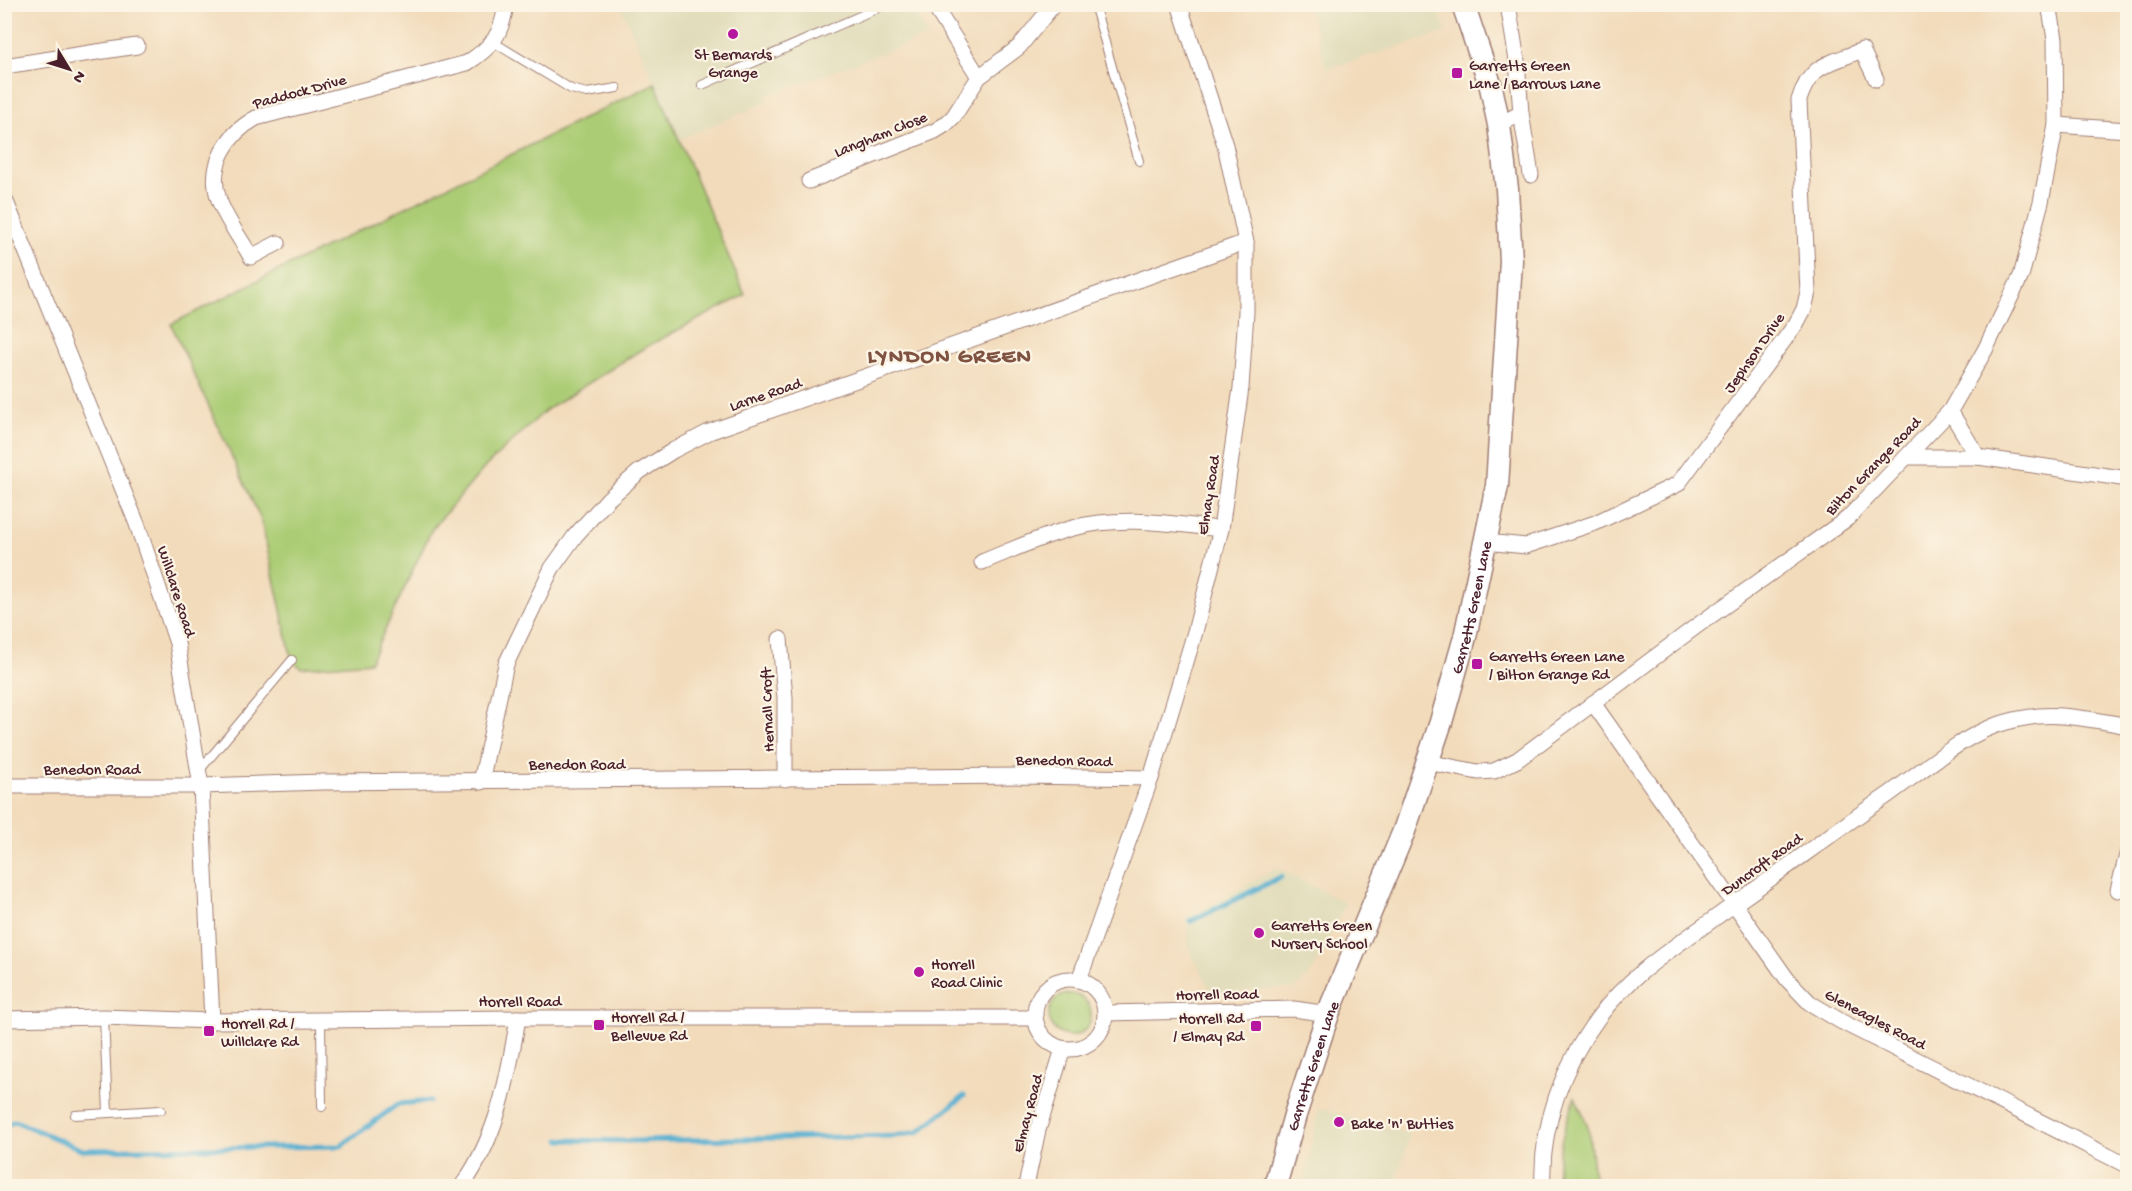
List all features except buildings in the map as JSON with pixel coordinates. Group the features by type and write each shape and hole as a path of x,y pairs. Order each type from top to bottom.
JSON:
{"street":[{"name":"Paddock Drive","path":"278,243 251,257 220,202 215,180 217,164 220,155 234,134 256,118 467,63 493,42 502,24 506,4"},
{"path":"933,4 979,77"},
{"name":"Langham Close","path":"810,181 935,131 946,124 954,116 979,77 1019,47 1054,4"},
{"name":"Elmay Road","path":"1079,980 1150,777 1195,632 1221,529 1241,388 1246,312 1246,242 1225,145 1179,4"},
{"name":"Garretts Green Lane","path":"1275,1186 1328,1014 1404,831 1427,762 1466,637 1497,486 1511,261 1507,189 1499,125 1491,87 1463,4"},
{"path":"1508,4 1531,175"},
{"name":"Bilton Grange Road","path":"1427,762 1478,772 1494,771 1517,760 1698,625 1848,518 1950,411 1985,350 2021,276 2042,202 2056,124 2055,39 2049,4"},
{"path":"4,66 137,45"},
{"name":"Jephson Drive","path":"1486,542 1526,546 1562,535 1664,492 1678,484 1689,471 1796,324 1807,299 1805,191 1799,100 1804,84 1814,70 1862,51 1876,79"},
{"path":"1499,125 1521,113"},
{"path":"2056,124 2127,130"},
{"name":"Willclare Road","path":"5,202 137,524 177,643 200,779 212,1021"},
{"name":"Larne Road","path":"481,782 506,664 552,568 608,499 639,472 709,432 1246,242"},
{"path":"1950,411 1978,457"},
{"path":"1908,456 1978,457 2127,479"},
{"path":"982,562 1051,534 1076,527 1130,521 1221,529"},
{"name":"Hernall Croft","path":"780,639 785,698 785,779"},
{"name":"Gleneagles Road","path":"1593,702 1787,979 1810,1003 1918,1062 2127,1166"},
{"name":"Duncroft Road","path":"1543,1186 1543,1151 1565,1075 1582,1040 1599,1016 1638,973 1859,814 1964,742 1993,726 2049,714 2079,716 2127,726"},
{"name":"Benedon Road","path":"4,786 200,779 481,782 1024,776 1150,777"},
{"path":"2118,890 2127,851"},
{"path":"1079,980 1095,989 1104,1004 1106,1013 1104,1026 1098,1037 1088,1045 1076,1050 1063,1049 1044,1038 1038,1029 1035,1018 1036,1007 1040,996 1057,981 1079,980"},
{"name":"Horrell Road","path":"1106,1013 1294,1009 1328,1014"},
{"name":"Horrell Road","path":"4,1019 104,1017 212,1021 518,1018 1035,1018"},
{"path":"462,1186 480,1157 501,1106 508,1080 518,1018"},
{"name":"Elmay Road","path":"1026,1186 1038,1130 1063,1049"}],"lane":[{"path":"702,85 878,8 876,4"},
{"path":"1094,4 1140,161"},
{"path":"493,42 571,89 586,93 617,88"},
{"path":"200,779 292,660"},
{"path":"104,1017 108,1113"},
{"path":"321,1020 322,1107"},
{"path":"75,1115 162,1110"}],"shaded area":[{"path":"620,5 910,5 929,36 766,96 768,102 680,139"},
{"path":"1308,5 1435,5 1447,32 1326,69"},
{"name":"Garretts Green Nursery School","path":"1277,868 1346,903 1311,974 1296,988 1212,993 1188,947 1187,918"},
{"path":"1319,1108 1410,1134 1395,1186 1303,1186"}],"green space":[{"path":"655,83 745,295 644,348 546,410 486,466 432,529 370,662 301,668 292,660 261,520 171,324"},
{"path":"1070,994 1078,995 1085,1000 1090,1007 1090,1023 1085,1030 1078,1035 1070,1036 1062,1035 1055,1030 1050,1023 1049,1015 1050,1007 1055,1000 1062,995"},
{"path":"1575,1097 1588,1126 1595,1186 1558,1186 1559,1152"}],"waterway":[{"path":"1191,921 1281,877"},
{"path":"560,1140 631,1141 895,1136 918,1132 964,1096"},
{"path":"4,1126 15,1121 83,1150 341,1146 398,1104 430,1101"}],"place":[{"name":"St Bernards Grange","path":"733,34"},
{"name":"Garretts Green Lane / Barrows Lane","path":"1457,73"},
{"name":"Garretts Green Lane / Bilton Grange Rd","path":"1477,664"},
{"name":"Garretts Green Nursery School","path":"1259,933"},
{"name":"Horrell Road Clinic","path":"919,972"},
{"name":"Horrell Rd / Bellevue Rd","path":"599,1025"},
{"name":"Horrell Rd / Elmay Rd","path":"1256,1026"},
{"name":"Horrell Rd / Willclare Rd","path":"209,1031"},
{"name":"Bake 'n' Butties","path":"1339,1122"}],"district":[{"name":"LYNDON GREEN","path":"950,354"}]}
